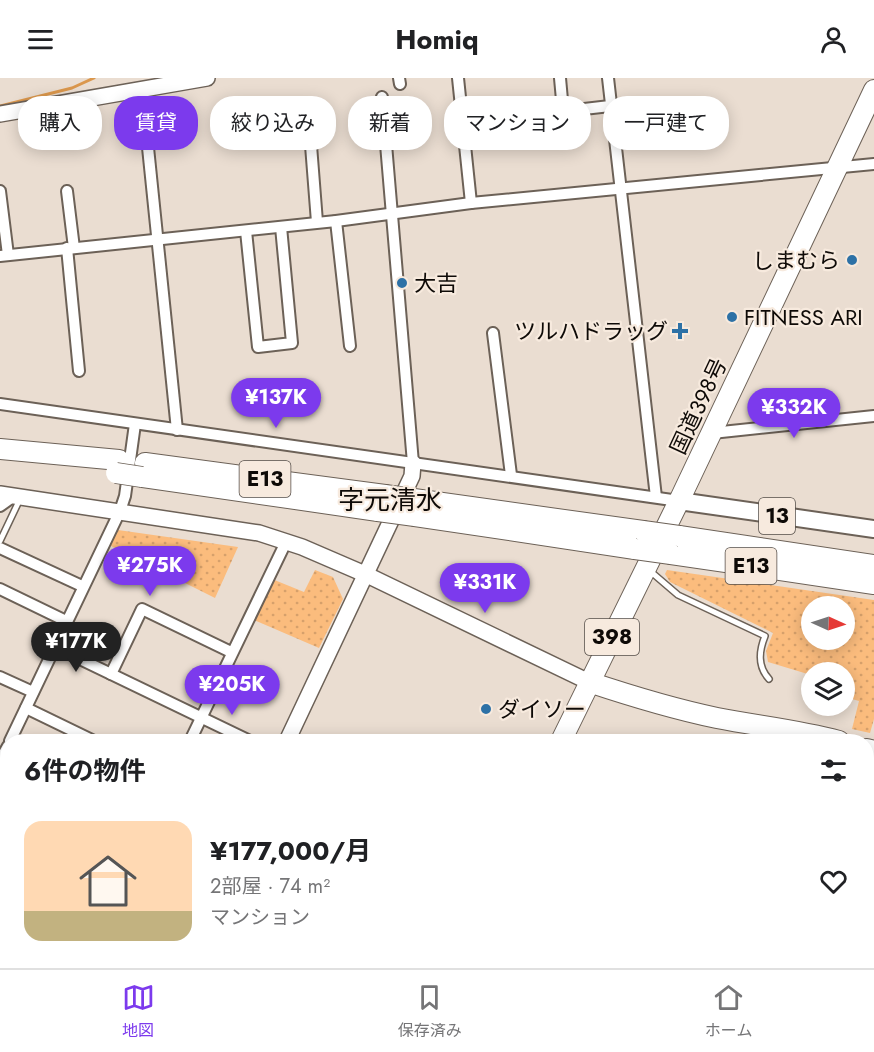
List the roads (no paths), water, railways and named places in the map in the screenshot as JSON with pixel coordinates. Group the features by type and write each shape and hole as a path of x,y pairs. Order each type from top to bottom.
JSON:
{"highway":[{"name":"国道398号","path":"564,734 712,433 874,90"},
{"name":"E13","path":"0,449 117,467"},
{"name":"E13","path":"0,455 143,470 675,545 869,563"},
{"name":"E13","path":"675,545 831,578 874,584"},
{"path":"831,578 874,592"},
{"path":"589,682 653,703 717,718 815,734"},
{"path":"717,718 764,734"}],"main road":[{"name":"13","path":"679,501 874,529"}],"street":[{"path":"0,114 207,78"},
{"path":"458,78 460,96"},
{"path":"560,78 562,96"},
{"path":"608,78 609,96"},
{"path":"142,89 177,430"},
{"path":"311,150 317,222"},
{"path":"290,734 412,476 414,463 387,150"},
{"path":"466,150 471,203"},
{"path":"615,150 656,497"},
{"path":"0,191 4,255 336,221 471,203 874,164"},
{"path":"67,191 79,371"},
{"path":"336,221 350,346"},
{"path":"246,231 258,347 292,343 280,227"},
{"path":"493,333 511,476"},
{"path":"0,404 679,501"},
{"path":"712,433 874,416"},
{"path":"13,734 82,586 120,511 125,496 135,424"},
{"path":"0,506 12,496 259,533 367,575 589,682"},
{"path":"193,734 286,542"},
{"path":"0,548 82,586"},
{"path":"0,589 66,621"},
{"path":"111,674 142,609 231,652"},
{"path":"55,647 236,734"},
{"path":"0,677 33,692"},
{"path":"26,708 80,734"}],"lane":[{"path":"0,541 12,496"},
{"path":"647,568 660,582 678,595 765,636 760,658 761,667 769,679"}],"waterway":[{"path":"0,106 72,88 94,78"}],"place":[{"name":"しまむら","path":"852,260"},
{"name":"大吉","path":"402,283"},
{"name":"FITNESS ARI","path":"732,317"},
{"name":"ツルハドラッグ","path":"680,331"},
{"name":"ダイソー","path":"486,709"}],"district":[{"name":"字元清水","path":"390,500"}]}
